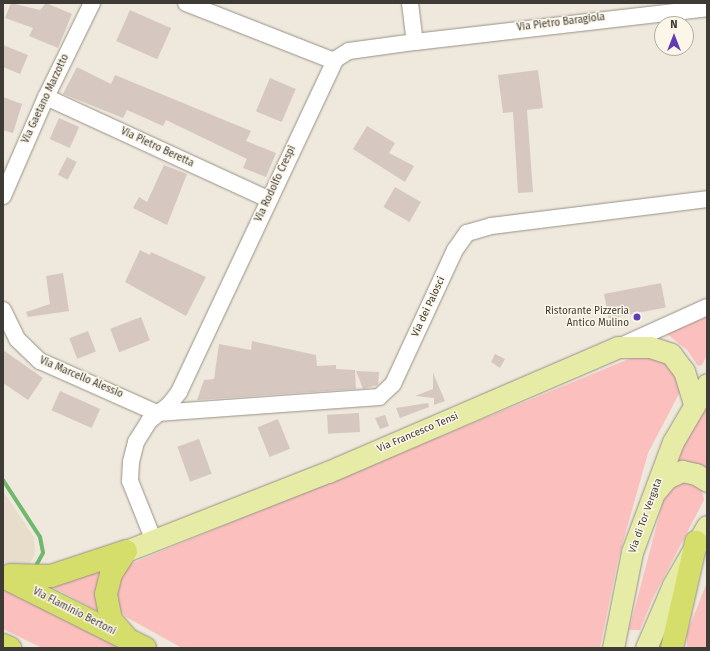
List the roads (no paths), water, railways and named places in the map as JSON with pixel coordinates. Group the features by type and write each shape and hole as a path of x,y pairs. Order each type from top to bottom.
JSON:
{"highway":[{"path":"672,648 704,530"},
{"path":"3,576 51,576 126,551"},
{"path":"126,551 109,579 106,601 115,626 139,645"},
{"name":"Via Flaminio Bertoni","path":"3,576 139,645"},
{"path":"3,645 10,648"}],"main road":[{"path":"618,347 650,347 671,354 684,371 703,390"},
{"name":"Via Francesco Tensi","path":"126,551 328,472 618,347"},
{"name":"Via di Tor Vergata","path":"613,648 632,552 668,455 703,390"},
{"path":"650,505 663,482 675,473 689,472 707,481"},
{"path":"646,648 673,586 704,530"}],"street":[{"name":"Via Gaetano Marzotto","path":"3,196 46,97 92,3"},
{"path":"186,3 334,61 345,52 415,42 410,3"},
{"name":"Via Pietro Baragiola","path":"415,42 707,8"},
{"name":"Via Rodolfo Crespi","path":"154,541 132,488 130,472 140,433 157,413 172,402 179,392 268,199 334,61"},
{"name":"Via Pietro Beretta","path":"46,97 268,199"},
{"name":"Via dei Palosci","path":"157,413 379,398 387,392 395,381 455,250 467,233 491,226 707,200"},
{"name":"Via Francesco Tensi","path":"618,347 707,307"},
{"name":"Via Marcello Alessio","path":"3,310 16,339 40,361 157,413"}],"waterway":[{"path":"3,480 40,537 43,553 37,564"}],"place":[{"name":"Ristorante Pizzeria Antico Mulino","path":"637,317"}]}
